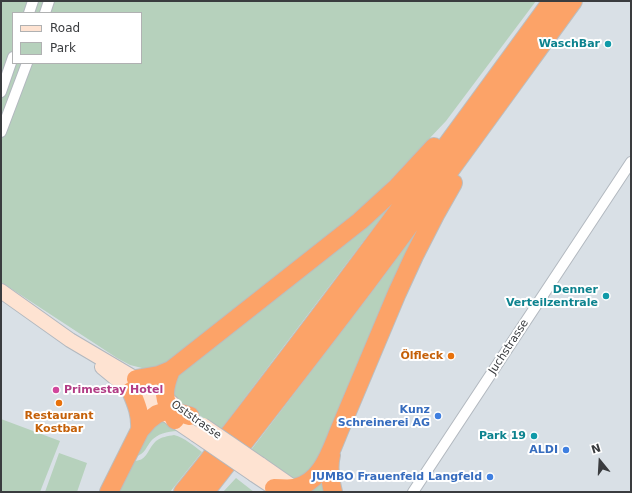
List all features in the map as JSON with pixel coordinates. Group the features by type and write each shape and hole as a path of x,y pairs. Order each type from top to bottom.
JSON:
{"highway":[{"path":"183,492 324,311 552,1"},
{"path":"205,492 356,297 573,1"},
{"path":"140,430 141,422 133,385 171,370 340,237 395,189 491,85"},
{"path":"284,488 305,483 316,476 325,464 414,256 436,213 493,111"},
{"path":"109,492 140,430 153,416 180,417 165,387 171,370"},
{"path":"332,448 329,466 333,492"}],"main road":[{"name":"Oststrasse","path":"1,291 133,385 284,488"}],"street":[{"path":"29,12 33,1"},
{"path":"45,12 49,1"},
{"path":"1,92 12,60"},
{"path":"1,132 27,64"},
{"name":"Juchstrasse","path":"413,492 631,162"}],"green space":[{"path":"1,1 536,1 446,121 354,218 164,364 146,369 130,365 1,282"},
{"path":"398,193 390,206 221,429 171,397 178,374"},
{"path":"418,229 319,463 296,482 251,450 381,280"},
{"path":"160,418 181,431 163,433 159,435 151,441 141,454 135,456 140,440"},
{"path":"1,419 60,441 40,492 1,492"},
{"path":"174,435 186,440 202,452 170,492 114,492 131,460 136,461 144,458 156,441"},
{"path":"59,453 87,463 77,492 45,492"},
{"path":"320,477 328,492 309,492"},
{"path":"236,478 254,492 223,492"}],"place":[{"name":"WaschBar","path":"608,44"},
{"name":"Denner Verteilzentrale","path":"606,296"},
{"name":"Ölfleck","path":"451,356"},
{"name":"Primestay Hotel","path":"56,390"},
{"name":"Restaurant Kostbar","path":"59,403"},
{"name":"Kunz Schreinerei AG","path":"438,416"},
{"name":"Park 19","path":"534,436"},
{"name":"ALDI","path":"566,450"},
{"name":"JUMBO Frauenfeld Langfeld","path":"490,477"}]}
